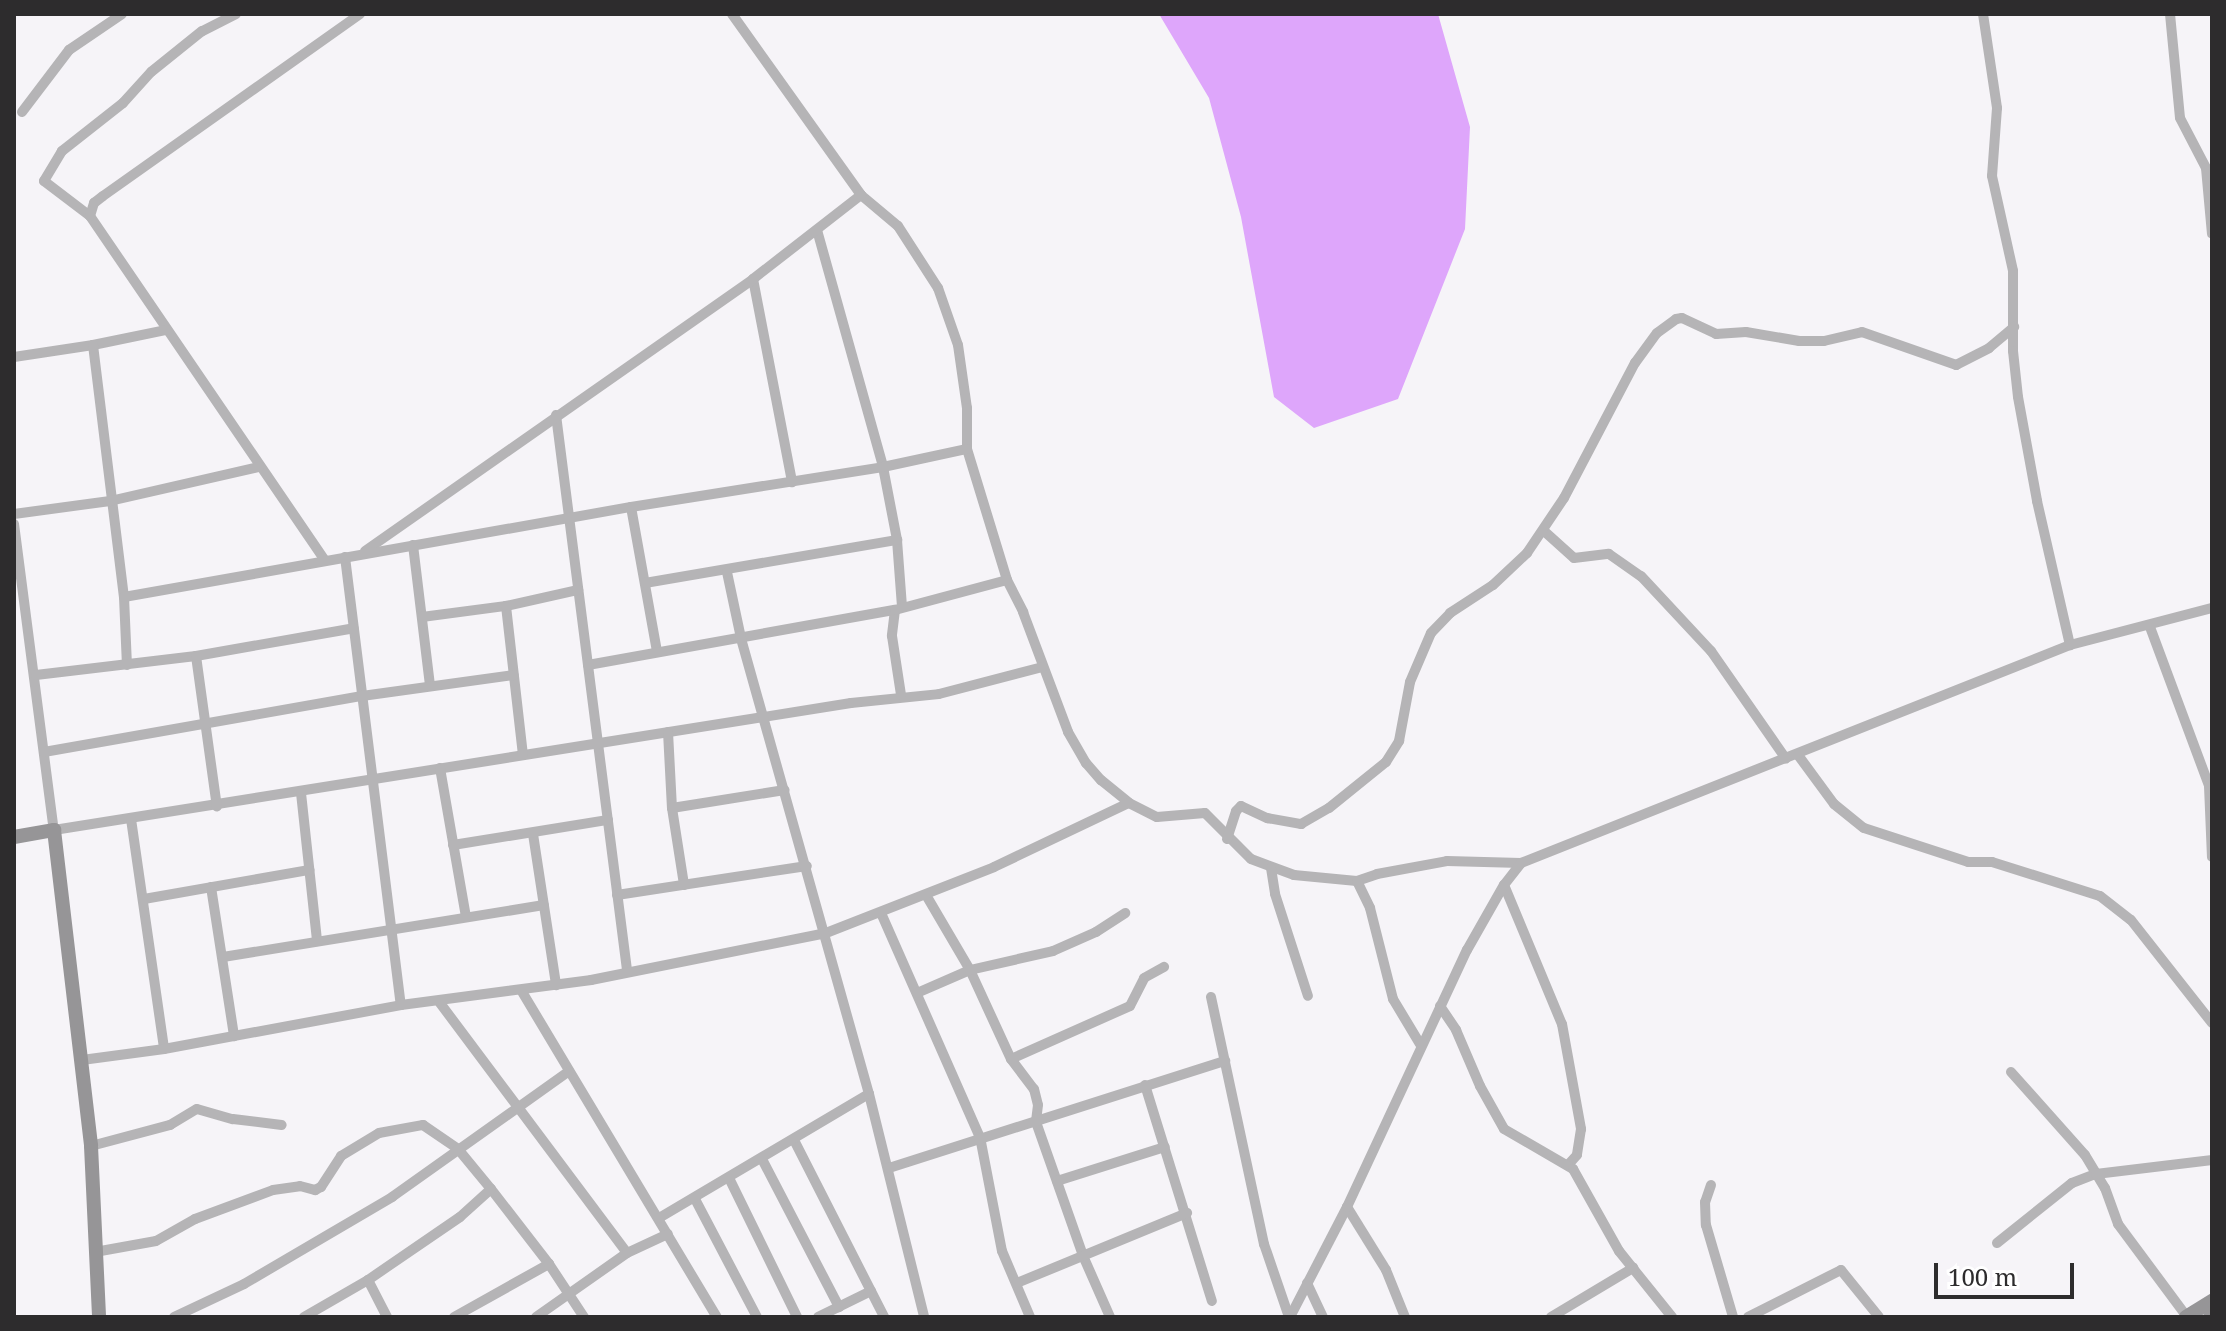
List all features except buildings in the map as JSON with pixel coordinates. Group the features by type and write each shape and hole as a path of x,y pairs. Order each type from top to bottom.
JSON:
{"street":[{"path":"22,112 69,50 122,14"},
{"path":"236,14 183,44 123,103 62,151 51,167 45,185 90,216 325,560"},
{"path":"90,216 94,203 103,196 360,14"},
{"path":"732,14 861,195 898,226 938,288 953,326 963,369 967,449 1007,580 1023,612 1056,706 1086,763 1129,803 1157,817 1205,813 1227,839 1251,859 1271,868 1303,877 1357,881 1377,874 1447,861 1521,863 2070,645 2150,627 2212,608"},
{"path":"1983,14 1997,108 1992,176 2013,271 2018,397 2037,501 2070,645"},
{"path":"2170,14 2180,118 2206,168 2212,234"},
{"path":"360,554 753,279 861,195"},
{"path":"817,230 883,467 897,540 898,608 892,636 901,695"},
{"path":"753,279 792,482"},
{"path":"1227,839 1236,811 1241,806 1267,818 1301,824 1329,808 1376,772 1399,741 1410,682 1431,633 1450,613 1506,575 1544,531 1635,363 1657,333 1676,319 1688,320 1716,334 1746,332 1799,341 1824,341 1862,332 1956,365 1989,348 2014,327"},
{"path":"14,357 166,330"},
{"path":"93,345 124,597 127,665"},
{"path":"556,415 627,970"},
{"path":"124,597 631,507 883,467 967,449"},
{"path":"14,514 110,501 259,467"},
{"path":"631,507 657,652"},
{"path":"14,524 36,675 82,1060 91,1146 99,1317"},
{"path":"1544,531 1574,558 1609,554 1641,576 1711,651 1786,759"},
{"path":"645,583 727,572 897,540"},
{"path":"413,545 430,686"},
{"path":"345,557 401,1005"},
{"path":"727,572 741,638 826,933 889,1168 924,1314 911,1317"},
{"path":"588,665 898,608 1007,580"},
{"path":"422,617 506,606 578,590"},
{"path":"506,606 523,755"},
{"path":"2150,627 2209,786 2212,857"},
{"path":"36,675 196,656 354,628"},
{"path":"196,656 217,807"},
{"path":"14,837 217,807 372,779 901,695 939,694 1043,667"},
{"path":"44,752 362,696 514,675"},
{"path":"668,732 672,808 684,885"},
{"path":"1798,755 1834,804 1864,828 1968,862 1992,862 2100,896 2131,920 2212,1023"},
{"path":"440,768 466,917"},
{"path":"672,808 785,790"},
{"path":"301,793 317,941"},
{"path":"82,1060 164,1049 401,1005 440,1003 556,985 826,933 926,895 1129,803"},
{"path":"131,819 164,1049"},
{"path":"453,845 608,820"},
{"path":"533,834 556,985"},
{"path":"1290,1317 1347,1207 1420,1044 1504,885 1521,863"},
{"path":"617,895 807,866"},
{"path":"1271,868 1275,894 1308,996"},
{"path":"144,899 309,870"},
{"path":"1357,881 1370,908 1393,999 1420,1044"},
{"path":"1504,885 1562,1024 1581,1129 1577,1155 1568,1165"},
{"path":"211,887 234,1036"},
{"path":"926,895 970,970 1011,1059 1034,1089 1038,1105 1036,1122 1084,1258 1110,1317"},
{"path":"223,957 544,905"},
{"path":"881,913 980,1137 1002,1251 1030,1317"},
{"path":"917,993 970,970 1053,951 1096,932 1125,913"},
{"path":"1011,1059 1130,1006 1144,978 1164,967"},
{"path":"521,990 717,1317"},
{"path":"1211,997 1264,1244 1290,1317"},
{"path":"440,1003 627,1253"},
{"path":"1440,1006 1456,1030 1480,1086 1504,1129 1568,1165 1633,1268 1672,1317"},
{"path":"889,1168 1225,1061"},
{"path":"174,1317 244,1284 365,1213 569,1071"},
{"path":"2011,1072 2085,1155 2118,1224 2186,1317 2212,1301"},
{"path":"1145,1085 1212,1301"},
{"path":"659,1218 869,1094"},
{"path":"91,1146 170,1125 197,1109 233,1119 282,1125"},
{"path":"95,1252 156,1241 195,1219 273,1190 300,1186 315,1190 321,1187 341,1156 379,1133 423,1125 458,1149 549,1264 584,1317"},
{"path":"794,1140 884,1317"},
{"path":"1057,1181 1165,1147"},
{"path":"762,1159 839,1307"},
{"path":"1997,1243 2072,1183 2096,1174 2212,1160"},
{"path":"729,1178 797,1317"},
{"path":"1711,1185 1705,1202 1706,1225 1733,1317"},
{"path":"304,1317 368,1280 460,1217 491,1189"},
{"path":"695,1199 757,1317"},
{"path":"1347,1207 1386,1270 1405,1317"},
{"path":"1017,1283 1187,1213"},
{"path":"536,1317 627,1253 668,1234"},
{"path":"454,1317 549,1264"},
{"path":"1551,1317 1633,1268"},
{"path":"1748,1317 1841,1270 1879,1317"},
{"path":"368,1280 387,1317"},
{"path":"1307,1283 1323,1317"},
{"path":"818,1317 871,1291"}],"shaded area":[{"path":"1159,14 1438,14 1470,127 1465,229 1398,399 1314,428 1274,397 1241,217 1209,98"}]}
